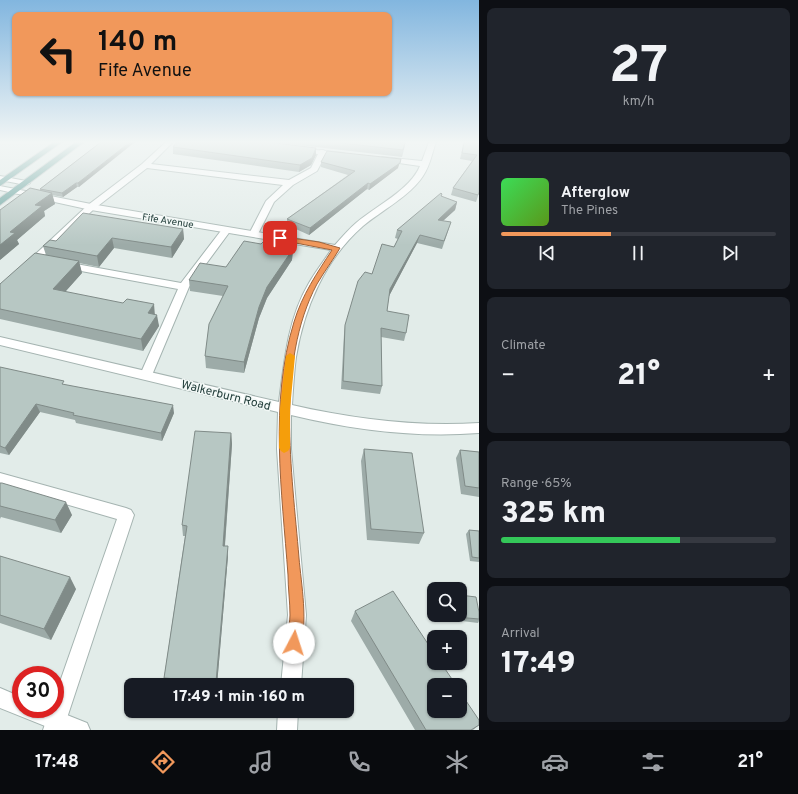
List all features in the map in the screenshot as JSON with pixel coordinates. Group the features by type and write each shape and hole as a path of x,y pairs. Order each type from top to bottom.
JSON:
{"main road":[{"path":"0,202 35,176"}],"street":[{"path":"23,270 91,207 132,176"},
{"path":"231,176 290,183"},
{"path":"254,234 270,201 290,183 302,176"},
{"path":"292,678 297,615 284,449 285,409 290,357 298,321 313,284 337,248 359,225 410,186 418,176"},
{"path":"2,180 26,183"},
{"name":"Fife Avenue","path":"0,188 91,207 337,248"},
{"path":"146,375 184,287 226,230"},
{"path":"34,259 184,287"},
{"name":"Walkerburn Road","path":"0,341 321,418 408,429 479,428"},
{"path":"0,479 126,515 55,726"},
{"path":"0,698 12,703"},
{"path":"42,718 55,726 80,730"},
{"path":"286,730 287,718"}],"building":[{"path":"57,176 87,176 62,193 40,189"},
{"path":"348,176 381,176 370,184 368,183 310,228 287,219"},
{"path":"462,176 479,176 478,195 453,188"},
{"path":"30,188 52,193 35,205 42,206 10,232 15,233 0,245 0,210"},
{"path":"441,193 441,196 457,202 438,220 451,222 444,241 420,235 390,289 387,311 409,315 406,333 381,328 382,386 343,381 345,325 358,281 365,272 372,274 382,244 394,247 402,231 397,230"},
{"path":"83,213 183,229 171,247 112,238 97,256 43,246 50,240 56,241"},
{"path":"244,241 261,244 264,241 293,249 267,287 259,307 244,362 205,356 209,324 228,286 189,280 200,263 226,267"},
{"path":"35,253 79,261 53,289 123,303 127,299 154,304 148,313 157,315 141,339 0,309 0,284"},
{"path":"0,367 64,381 62,384 173,405 161,433 73,415 74,413 36,404 5,448 0,446"},
{"path":"195,431 231,433 223,546 228,546 216,678 164,678 187,526 182,525"},
{"path":"364,449 412,453 424,533 371,529"},
{"path":"460,450 479,452 479,488 465,486"},
{"path":"0,483 66,502 55,520 0,506"},
{"path":"469,530 479,531 479,558 472,557"},
{"path":"0,556 70,577 44,629 0,615"},
{"path":"393,591 427,642 427,670 446,670 451,678 427,678 427,718 467,718 467,702 479,720 479,725 471,730 426,730 355,611"},
{"path":"467,596 476,597 479,619 467,618"}],"slow traffic":[{"path":"284,448 285,409 290,356"}],"route":[{"path":"280,238 337,248 313,284 298,321 290,357 285,409 284,449 297,615 294,643"}]}
